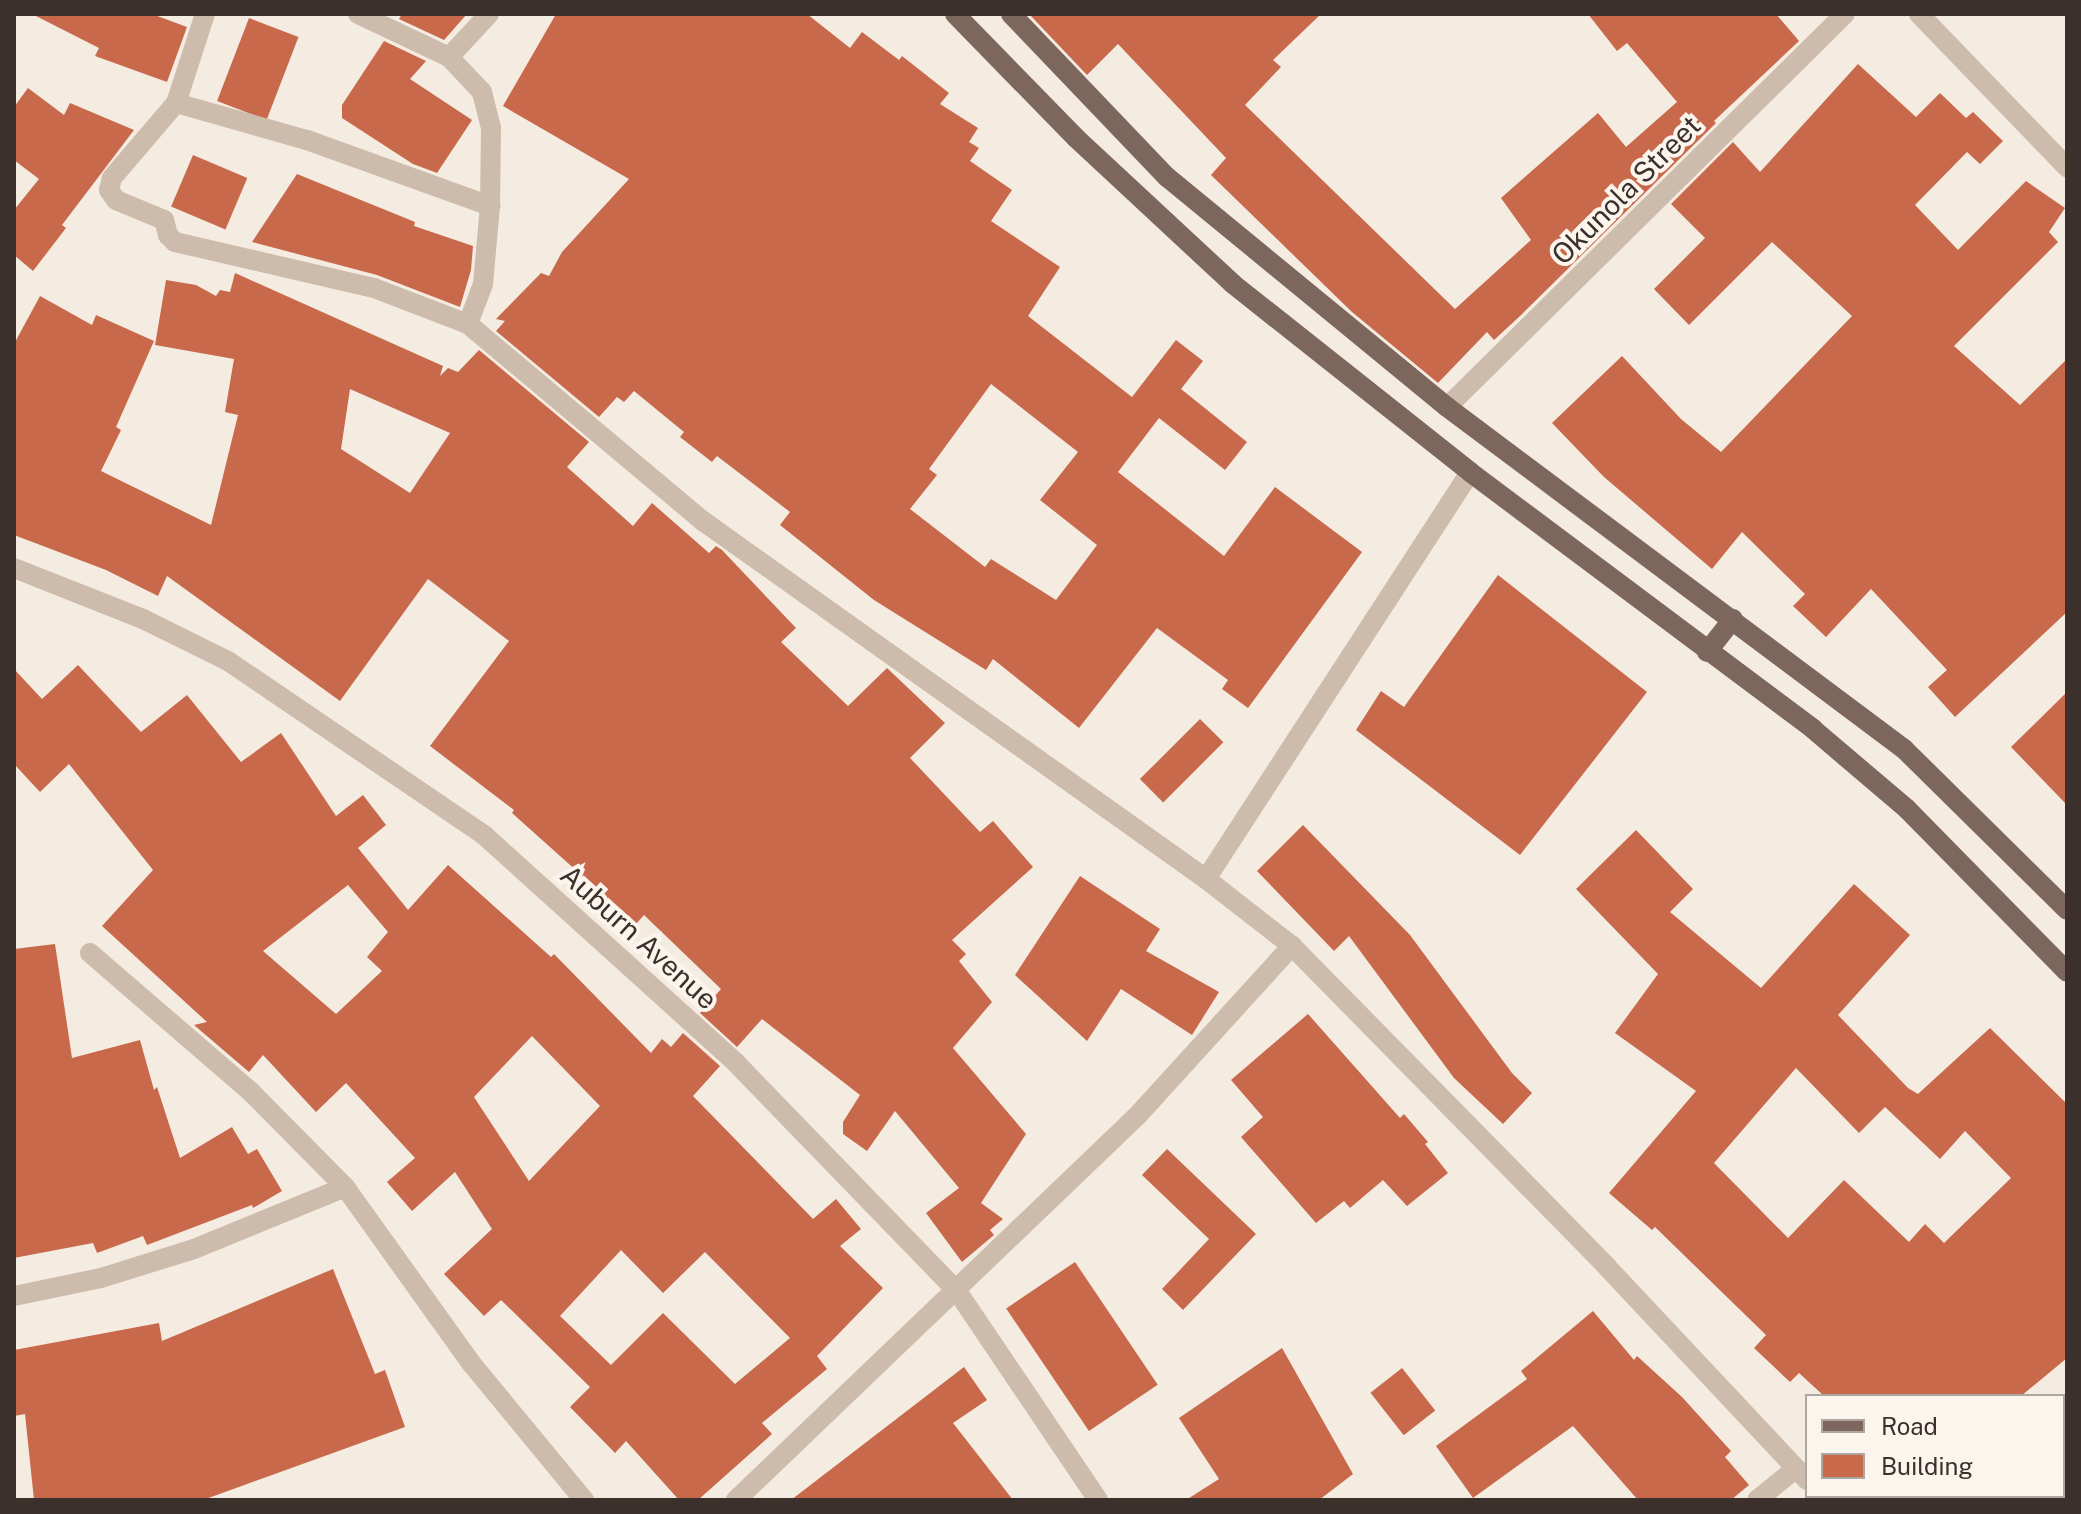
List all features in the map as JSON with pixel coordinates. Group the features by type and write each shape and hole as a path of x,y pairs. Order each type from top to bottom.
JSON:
{"main road":[{"path":"955,14 1076,138 1233,284 1470,472 1813,729 1907,809 2067,972"},
{"path":"1011,14 1167,177 1447,407 1904,749 2067,910"},
{"path":"1707,652 1733,619"}],"street":[{"path":"205,14 176,103 112,178 109,190 116,200 164,220 175,242 374,288 468,324 703,521 1206,879 1292,946 1607,1267 1801,1475 1757,1500"},
{"path":"358,14 449,57 482,92 491,127 490,206 483,284 468,324"},
{"path":"449,57 489,14"},
{"name":"Okunola Street","path":"1447,407 1845,14"},
{"path":"1919,14 2067,167"},
{"path":"176,103 307,140 490,206"},
{"path":"1206,879 1470,472"},
{"name":"Auburn Avenue","path":"14,568 143,619 228,661 484,835 737,1064 957,1291 1098,1500"},
{"path":"736,1500 1138,1115 1292,946"},
{"path":"90,953 251,1092 345,1187 471,1363 584,1500"},
{"path":"14,1296 101,1278 194,1249 345,1187"}],"building":[{"path":"32,14 152,14 187,27 167,82 95,56 99,48"},
{"path":"402,14 467,14 444,40 399,19"},
{"path":"556,14 807,14 850,48 862,32 899,60 902,56 949,93 940,104 978,128 969,142 979,148 970,161 1012,190 991,221 1060,267 1028,316 1132,397 1176,340 1203,361 1181,389 1247,442 1225,470 1159,418 1118,472 1224,556 1275,487 1362,552 1248,708 1222,689 1228,680 1157,628 1079,728 993,659 986,670 874,600 780,525 790,512 717,456 712,462 680,437 684,432 634,391 624,402 617,397 599,417 496,331 505,321 496,319 541,273 549,276 562,252 629,179 503,106","holes":["991,384 1078,452 1040,500 1097,545 1056,600 991,559 985,567 910,509 937,475 929,469"]},
{"path":"1029,14 1321,14 1273,60 1281,67 1245,105 1455,309 1531,240 1501,198 1598,113 1626,147 1677,102 1627,43 1617,51 1588,14 1776,14 1799,41 1714,121 1716,123 1520,316 1494,340 1487,332 1438,383 1352,312 1211,175 1226,158 1118,44 1087,75"},
{"path":"249,18 298,37 267,120 217,101"},
{"path":"384,41 426,61 410,79 472,120 437,173 413,164 342,118 342,105"},
{"path":"1858,64 1916,117 1940,93 1966,118 1973,112 2003,141 1980,164 1967,152 1915,205 1958,250 2026,181 2065,208 2049,232 2058,242 1954,346 2020,405 2067,359 2067,612 1955,717 1928,687 1947,670 1871,589 1826,637 1793,606 1805,594 1742,532 1712,569 1604,477 1552,423 1622,356 1681,419 1721,452 1852,316 1772,242 1689,325 1654,289 1705,238 1671,204 1733,142 1760,172"},
{"path":"28,88 64,115 70,103 134,130 62,225 66,228 33,271 14,255 14,210 39,179 14,160 14,107"},
{"path":"193,155 247,178 225,230 171,207"},
{"path":"297,174 415,222 414,226 473,246 471,270 460,307 377,275 252,242"},
{"path":"235,273 443,366 440,376 448,368 458,372 479,350 589,442 567,467 633,526 652,503 709,553 716,546 722,550 796,628 781,642 848,706 887,668 945,723 910,758 980,832 993,821 1033,867 952,940 966,954 959,961 992,1002 953,1048 1026,1134 981,1203 1003,1219 990,1230 994,1235 962,1262 926,1213 959,1188 895,1111 867,1151 843,1134 843,1122 860,1095 762,1019 737,1047 700,1013 721,989 644,915 636,924 512,813 514,810 430,746 509,641 428,579 340,701 167,576 158,596 106,570 14,535 14,344 40,296 92,325 96,315 154,341 116,427 121,430 101,471 211,525 238,415 225,412 234,359 155,345 166,280 196,285 216,296 220,290 230,292","holes":["350,389 450,433 410,493 341,449"]},
{"path":"1498,575 1647,692 1520,855 1356,730 1381,691 1404,707"},
{"path":"78,665 141,732 187,695 241,762 281,733 336,816 363,795 386,825 358,848 408,910 448,865 551,957 554,954 651,1053 662,1039 671,1047 683,1033 720,1066 693,1096 813,1219 836,1199 861,1229 840,1246 883,1288 817,1356 827,1369 762,1423 772,1434 698,1500 679,1500 626,1441 615,1453 570,1407 590,1387 501,1300 484,1316 444,1274 492,1229 455,1172 412,1211 387,1182 415,1158 346,1083 316,1112 263,1055 249,1072 194,1025 207,1022 102,926 153,870 69,764 40,792 14,764 14,669 42,699","holes":["348,885 388,932 367,957 382,971 336,1014 263,951","532,1036 600,1106 529,1181 474,1097","621,1250 663,1293 705,1252 790,1338 735,1384 663,1313 611,1365 560,1316"]},
{"path":"2067,692 2067,805 2011,747"},
{"path":"1200,719 1223,742 1163,802 1140,779"},
{"path":"1303,825 1410,935 1512,1073 1532,1093 1503,1124 1454,1078 1349,936 1334,951 1257,871"},
{"path":"1636,830 1693,889 1670,912 1761,988 1854,884 1910,935 1838,1015 1908,1088 1918,1094 1990,1028 2067,1104 2067,1358 2023,1394 1822,1394 1799,1373 1790,1382 1754,1348 1766,1335 1655,1227 1652,1230 1609,1193 1696,1091 1615,1033 1658,974 1576,889","holes":["1796,1068 1859,1133 1885,1107 1940,1159 1965,1131 2011,1178 1944,1243 1925,1224 1909,1242 1844,1180 1788,1238 1714,1163"]},
{"path":"1080,876 1160,929 1146,951 1219,992 1192,1035 1121,989 1087,1041 1015,975"},
{"path":"55,944 72,1058 140,1040 154,1090 157,1087 180,1158 232,1127 248,1154 257,1149 282,1191 253,1208 252,1205 147,1245 143,1236 97,1253 93,1243 14,1258 14,949"},
{"path":"1308,1014 1400,1118 1404,1114 1428,1142 1425,1144 1448,1173 1407,1206 1383,1180 1350,1208 1344,1201 1316,1223 1241,1137 1263,1117 1231,1080"},
{"path":"1167,1149 1256,1234 1183,1310 1162,1289 1209,1239 1142,1175"},
{"path":"1075,1262 1158,1385 1089,1431 1006,1308"},
{"path":"333,1269 375,1374 385,1370 405,1427 203,1500 34,1500 25,1414 14,1416 14,1350 159,1323 162,1341"},
{"path":"1593,1311 1634,1360 1637,1356 1682,1397 1731,1451 1725,1457 1749,1485 1731,1500 1638,1500 1573,1426 1473,1498 1436,1446 1527,1379 1521,1371"},
{"path":"1282,1348 1353,1474 1319,1500 1186,1500 1219,1479 1179,1418"},
{"path":"964,1367 987,1400 953,1423 1013,1500 791,1500"},
{"path":"1402,1368 1435,1411 1404,1435 1370,1393"}]}
